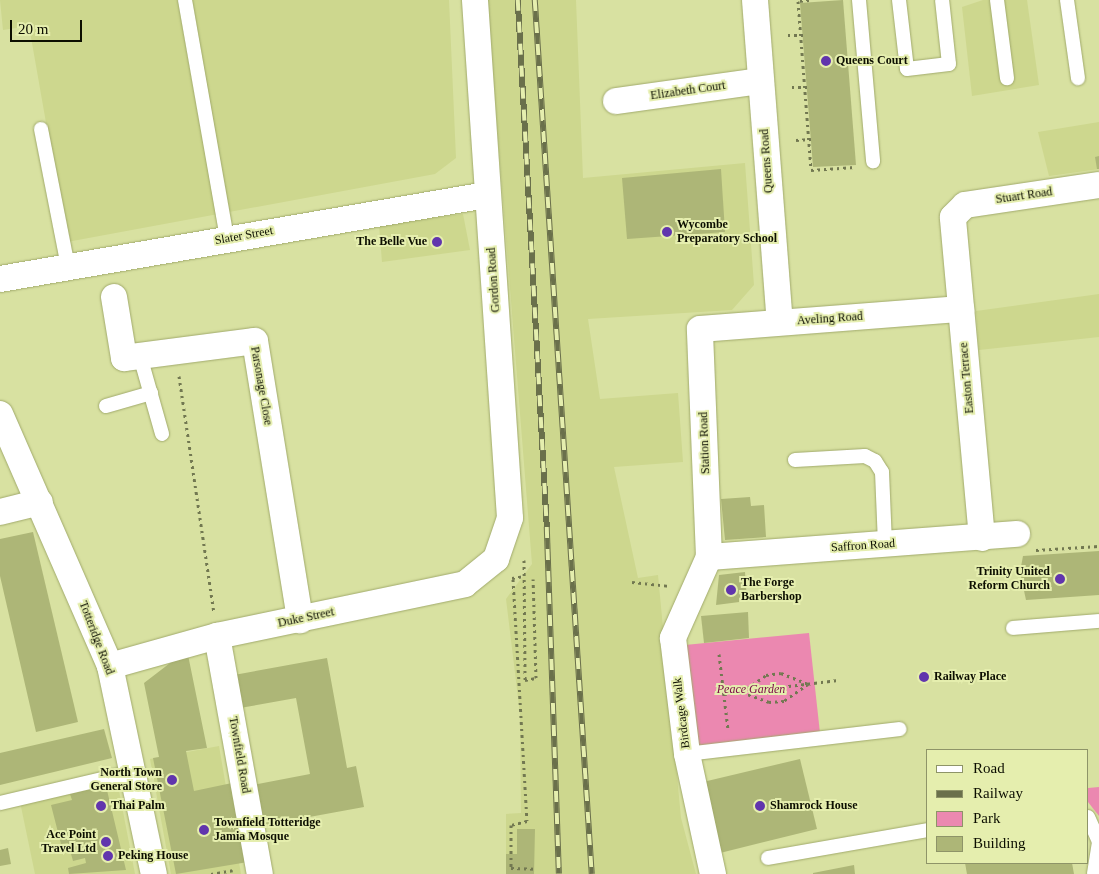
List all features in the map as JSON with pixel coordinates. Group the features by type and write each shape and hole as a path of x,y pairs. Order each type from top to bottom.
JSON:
{"street":[{"name":"Gordon Road","path":"475,0 510,518 496,559"},
{"name":"Queens Road","path":"755,0 780,322"},
{"name":"Elizabeth Court","path":"616,101 760,81"},
{"name":"Stuart Road","path":"954,217 964,205 1099,185"},
{"name":"Slater Street","path":"0,279 487,195"},
{"name":"Easton Terrace","path":"954,217 982,538"},
{"name":"Parsonage Close","path":"114,296 124,358 254,341 300,620"},
{"name":"Aveling Road","path":"700,329 961,309"},
{"name":"Station Road","path":"700,329 710,557"},
{"name":"Totteridge Road","path":"0,414 110,666 154,874"},
{"path":"0,512 40,502"},
{"name":"Saffron Road","path":"710,557 1017,534"},
{"name":"Birdcage Walk","path":"710,557 692,588 673,638 687,754 713,874"},
{"name":"Duke Street","path":"110,666 217,636 465,584 496,559"},
{"name":"Townfield Road","path":"217,636 260,874"}],"lane":[{"path":"185,0 227,239"},
{"path":"859,0 872,161"},
{"path":"899,0 907,69 949,64 942,0"},
{"path":"997,0 1007,78"},
{"path":"1067,0 1078,78"},
{"path":"41,129 68,267"},
{"path":"140,356 162,434"},
{"path":"106,406 151,393"},
{"path":"795,460 865,456 875,461 884,483 885,545"},
{"path":"1013,628 1099,621"},
{"path":"687,754 900,729"},
{"path":"0,803 132,772"},
{"path":"1089,819 1099,842 1094,874"},
{"path":"768,858 926,830"}],"path":[{"path":"809,0 798,1 811,170 862,167 872,161"},
{"path":"788,35 803,34"},
{"path":"792,88 807,87"},
{"path":"796,140 811,139"},
{"path":"176,351 217,636"},
{"path":"1017,534 1032,550 1099,546"},
{"path":"533,580 536,678 525,680 524,576 512,578 528,821 512,825 511,868 536,869"},
{"path":"632,582 692,588"},
{"path":"719,654 730,748"},
{"path":"742,692 766,675 795,676 808,684"},
{"path":"724,694 838,680"},
{"path":"742,692 769,702 784,701 808,684"},
{"path":"211,874 228,871"}],"shaded area":[{"path":"0,0 449,0 456,158 435,174 67,242 29,26 3,30"},
{"path":"487,0 576,0 583,178 745,163 754,285 732,310 588,319 600,399 678,393 683,462 614,467 638,578 658,575 681,818 696,874 506,874 506,814 521,813 520,714 506,599 532,564"},
{"path":"983,0 1027,0 1039,85 972,96 962,7"},
{"path":"1099,122 1099,169 1049,176 1038,132"},
{"path":"463,214 470,250 382,262 379,225"},
{"path":"1099,294 1099,337 979,350 976,311"},
{"name":"Townfield Totteridge Jamia Mosque","path":"219,746 241,874 171,874 150,759"},
{"path":"116,775 135,874 35,874 19,797"}],"green space":[{"name":"Peace Garden","path":"809,633 820,733 696,748 685,645"},
{"path":"1099,787 1099,816 1089,803 1089,788"}],"building":[{"name":"Queens Court","path":"843,0 856,165 813,167 800,3"},
{"path":"1099,156 1099,169 1097,169 1095,157"},
{"path":"721,169 725,232 627,239 622,178"},
{"path":"750,497 751,506 764,505 766,537 725,540 721,499"},
{"path":"33,532 78,722 36,732 0,576 0,539"},
{"name":"Trinity United Reform Church","path":"1099,551 1099,595 1026,600 1020,572 1023,556"},
{"name":"The Forge Barbershop","path":"745,572 747,601 716,605 719,575"},
{"path":"748,612 749,638 704,643 701,616"},
{"path":"187,650 207,748 186,751 194,791 232,783 248,862 176,874 153,758 159,757 144,683"},
{"path":"327,658 347,768 356,766 364,807 260,826 253,785 310,774 296,698 240,708 234,675"},
{"path":"104,729 112,758 0,785 0,753"},
{"name":"Shamrock House","path":"800,759 817,829 720,853 703,782"},
{"path":"106,786 126,870 69,874 68,868 86,863 85,858 73,861 68,843 61,844 51,805 72,800 70,794"},
{"path":"517,829 535,829 534,874 506,874 506,854 517,854"},
{"path":"8,848 11,864 0,866 0,850"},
{"path":"965,864 1072,864 1074,874 967,874"},
{"path":"854,865 855,874 813,874 813,873"}],"railway":[{"path":"518,0 547,527 559,874"},
{"path":"535,0 592,874"}],"place":[{"name":"Queens Court","path":"826,61"},
{"name":"Wycombe Preparatory School","path":"667,232"},
{"name":"The Belle Vue","path":"437,242"},
{"name":"Trinity United Reform Church","path":"1060,579"},
{"name":"The Forge Barbershop","path":"731,590"},
{"name":"Railway Place","path":"924,677"},
{"name":"North Town General Store","path":"172,780"},
{"name":"Thai Palm","path":"101,806"},
{"name":"Shamrock House","path":"760,806"},
{"name":"Townfield Totteridge Jamia Mosque","path":"204,830"},
{"name":"Ace Point Travel Ltd","path":"106,842"},
{"name":"Peking House","path":"108,856"}]}
